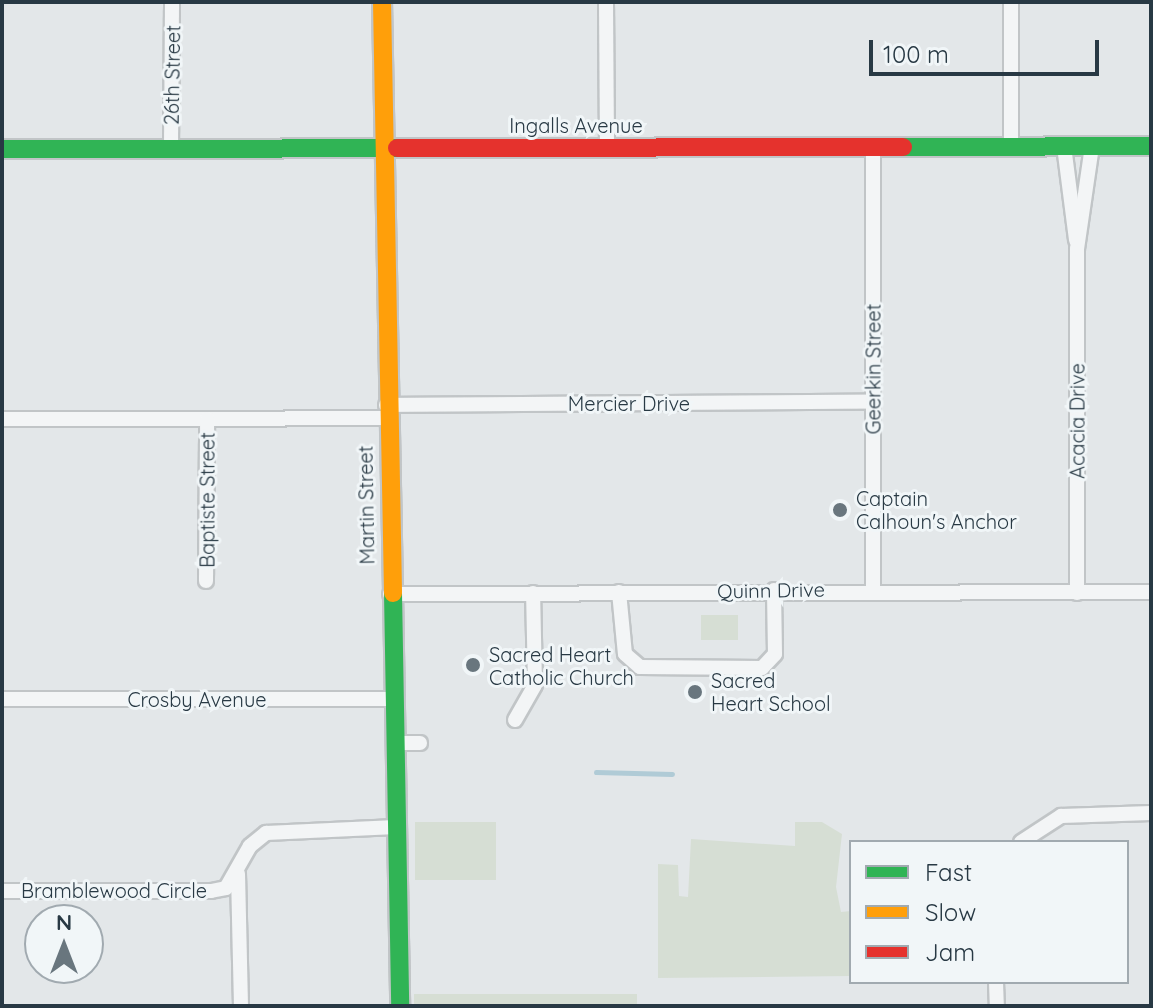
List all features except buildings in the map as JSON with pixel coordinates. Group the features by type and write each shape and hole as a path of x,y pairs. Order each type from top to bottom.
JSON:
{"main road":[{"name":"Martin Street","path":"382,2 380,147 400,1006"},
{"name":"Ingalls Avenue","path":"2,149 1151,146"}],"street":[{"name":"26th Street","path":"171,148 172,2"},
{"path":"606,2 607,147"},
{"path":"1011,2 1011,146"},
{"name":"Geerkin Street","path":"873,145 873,592"},
{"name":"Acacia Drive","path":"1064,146 1077,249 1077,593"},
{"name":"Acacia Drive","path":"1077,249 1092,146"},
{"name":"Mercier Drive","path":"2,419 207,419 386,412 873,402"},
{"name":"Baptiste Street","path":"206,581 207,419"},
{"path":"619,592 625,654 640,667 762,668 775,654 774,590"},
{"name":"Quinn Drive","path":"390,594 774,590 1151,592"},
{"path":"515,720 535,685 533,593"},
{"name":"Crosby Avenue","path":"2,699 393,699"},
{"path":"394,743 420,743"},
{"path":"1024,838 1061,816 1151,813"},
{"name":"Bramblewood Circle","path":"241,1006 231,892 250,846 266,833 396,827"},
{"name":"Bramblewood Circle","path":"2,891 231,892"},
{"path":"996,984 997,1006"}],"shaded area":[{"path":"701,615 738,615 738,640 701,640"},
{"path":"415,822 496,822 496,880 415,880"},
{"path":"795,822 822,822 842,834 836,887 841,912 849,911 849,976 658,978 658,864 678,865 679,896 688,897 691,839 795,846"},
{"path":"414,994 637,994 637,1006 414,1006"}],"waterway":[{"path":"596,772 672,774"}],"traffic: fast":[{"path":"903,147 1151,146"},
{"path":"2,149 397,148"},
{"path":"393,593 400,1006"}],"traffic: slow":[{"path":"382,2 393,593"}],"traffic: jam":[{"path":"397,148 903,147"}],"place":[{"name":"Captain Calhoun's Anchor","path":"840,510"},
{"name":"Sacred Heart Catholic Church","path":"473,665"},
{"name":"Sacred Heart School","path":"695,692"}]}
